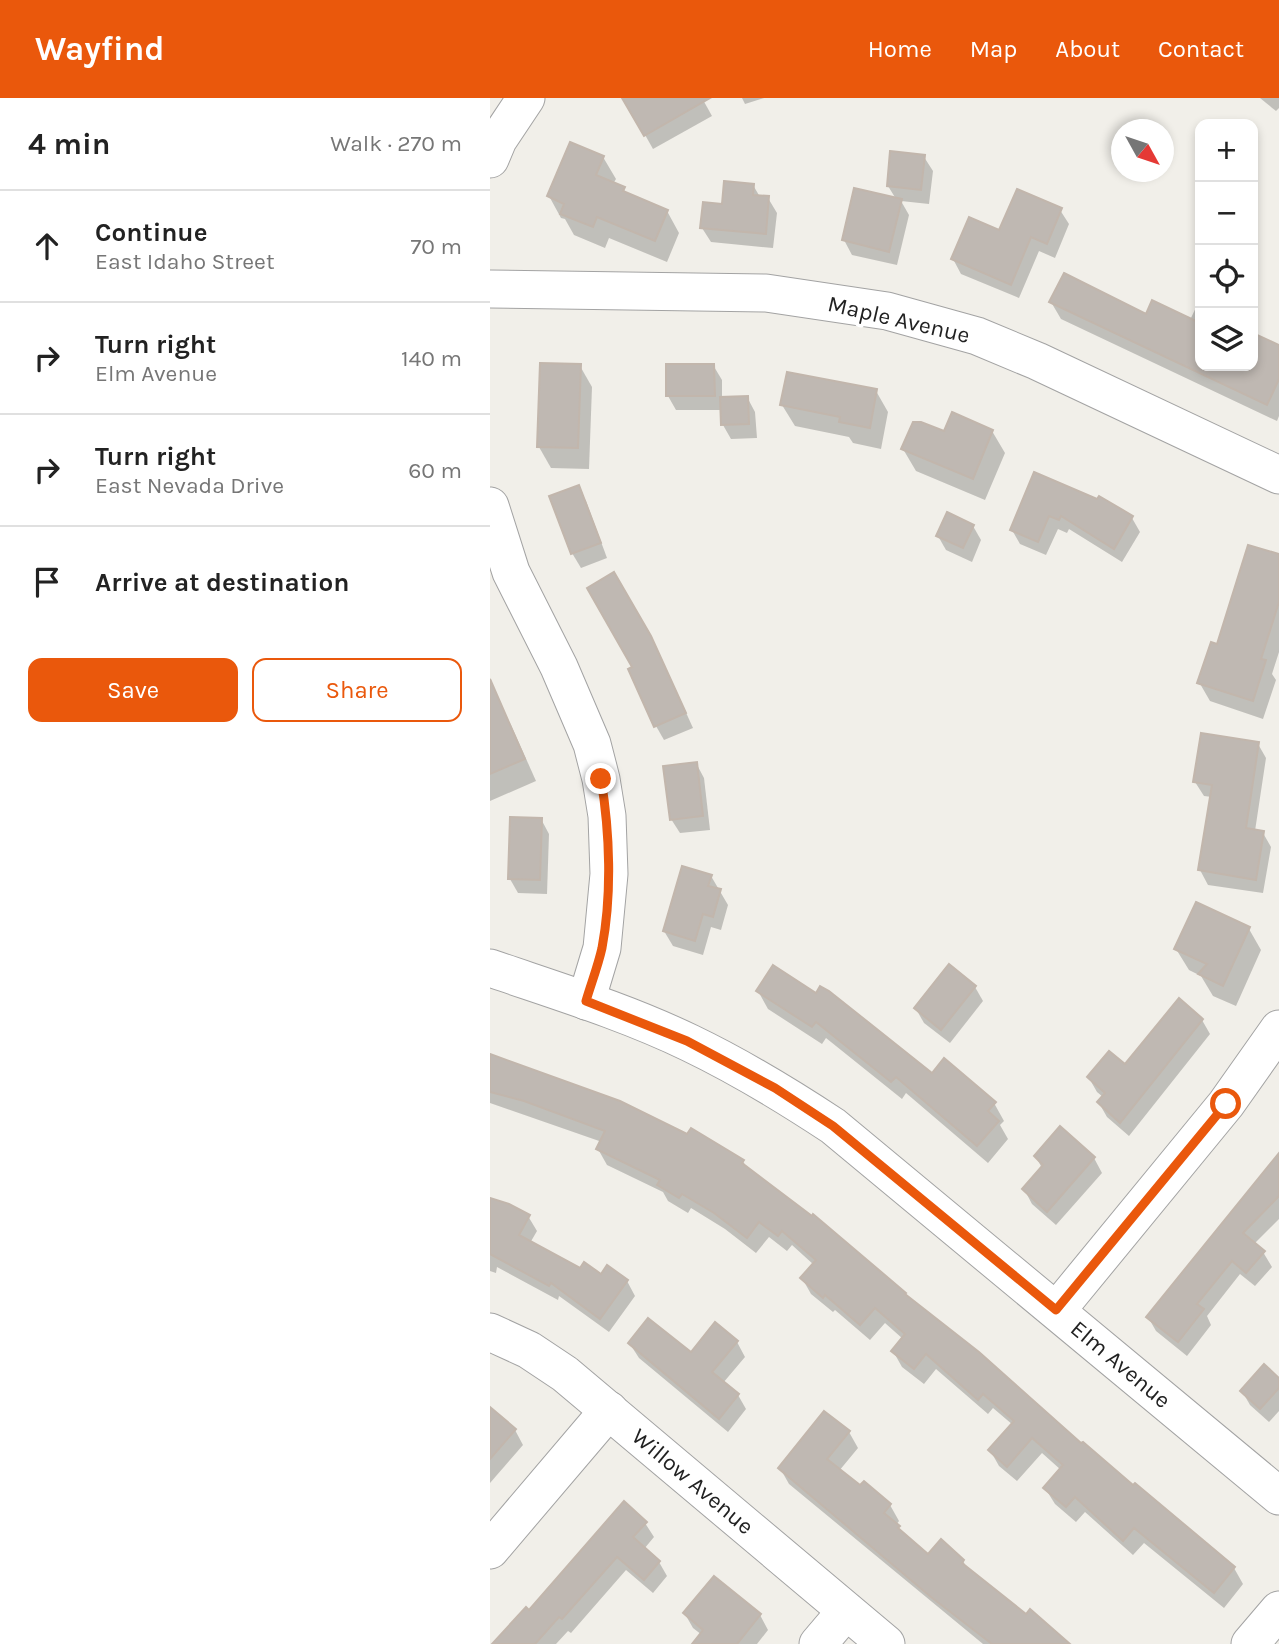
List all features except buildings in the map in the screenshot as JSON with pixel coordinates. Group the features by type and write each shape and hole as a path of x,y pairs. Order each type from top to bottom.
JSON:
{"street":[{"path":"490,159 498,140 526,98"},
{"name":"Maple Avenue","path":"490,289 766,293 887,311 977,335 1279,475"},
{"path":"490,506 512,572 559,667 592,744 601,779 607,817 609,874 602,948 586,1001"},
{"name":"Elm Avenue","path":"490,968 586,1001 687,1041 787,1095 833,1126 1279,1496"},
{"path":"1056,1310 1226,1104 1279,1029"},
{"name":"Willow Avenue","path":"490,1332 538,1356 565,1374 886,1644"},
{"path":"490,1550 609,1410"},
{"path":"1250,1644 1279,1610"},
{"path":"818,1644 846,1611"}],"route":[{"path":"601,779 607,817 609,874 602,948 586,1001 687,1041 730,1062 833,1126 1056,1310 1226,1104"}]}
